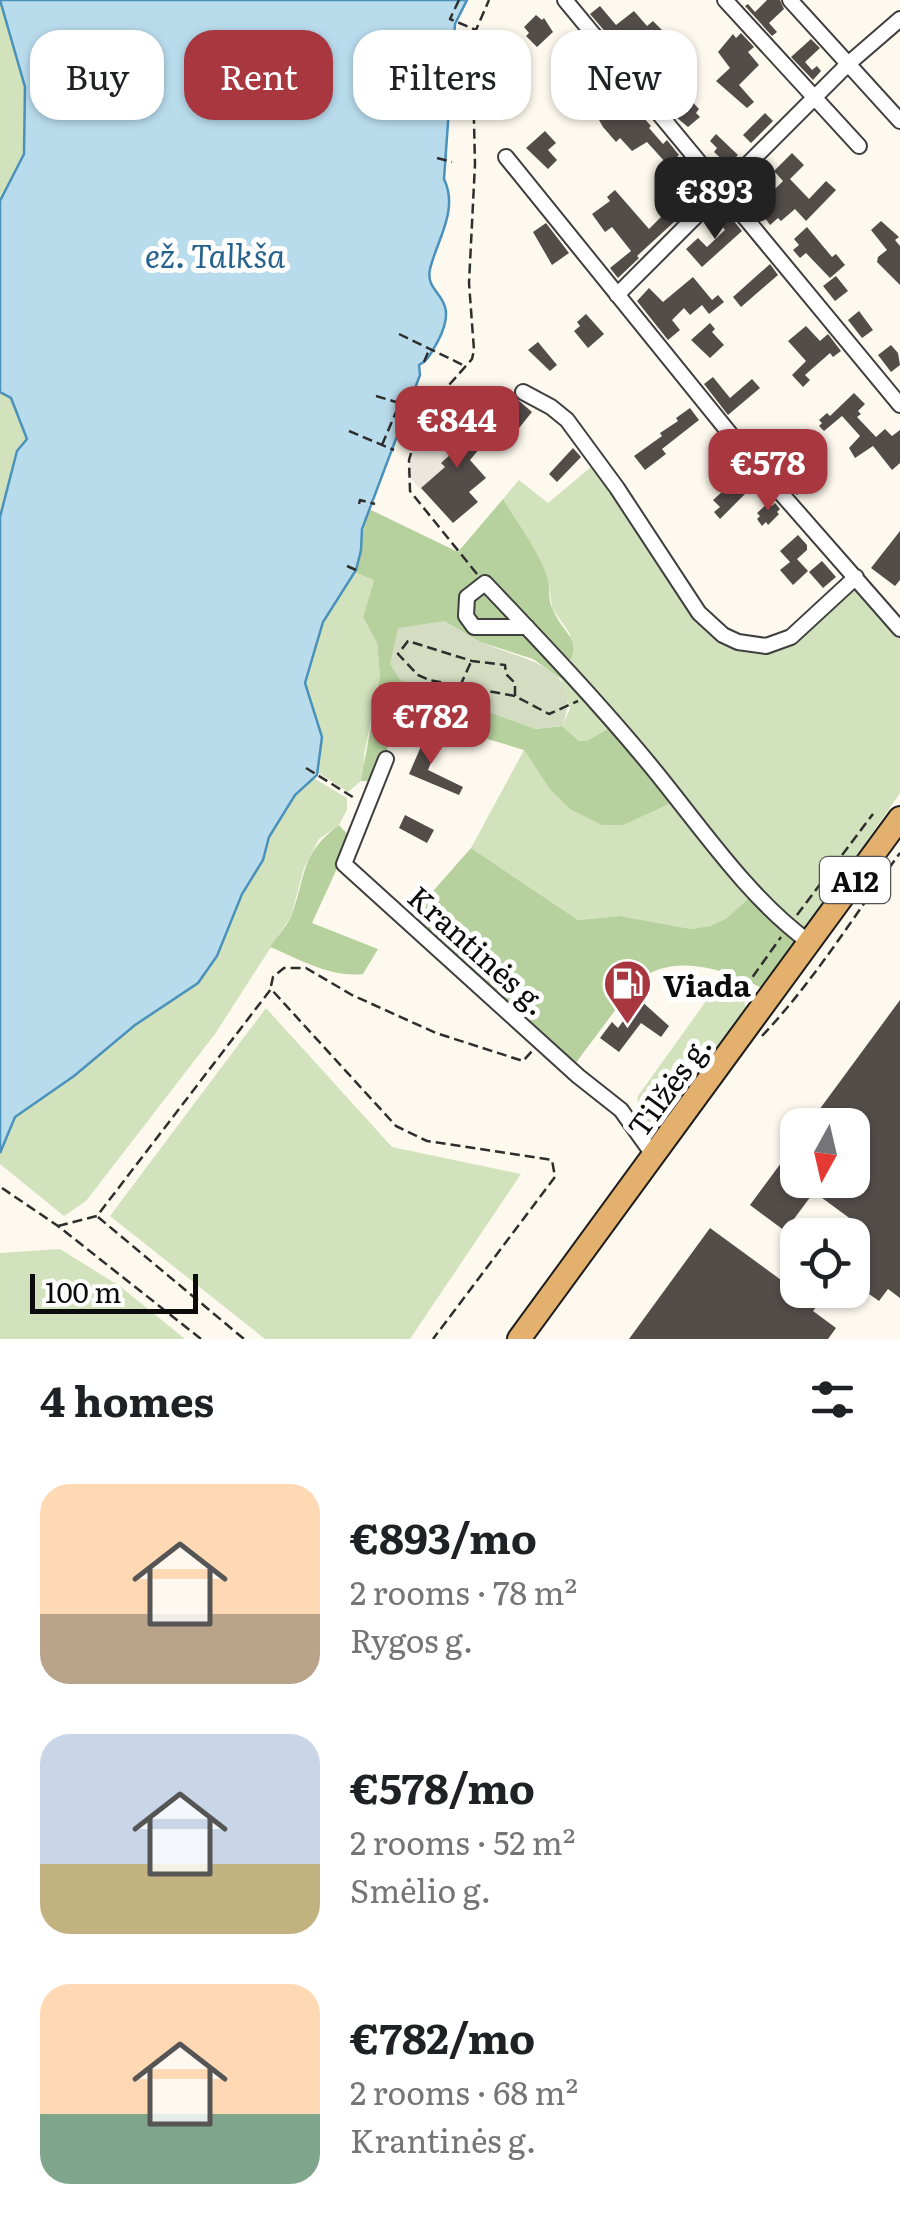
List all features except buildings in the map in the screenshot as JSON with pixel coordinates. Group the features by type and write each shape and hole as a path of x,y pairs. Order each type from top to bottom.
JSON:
{"highway":[{"name":"Tilžės g.","path":"520,1339 900,818"}],"street":[{"path":"565,0 900,405"},
{"path":"724,0 859,146"},
{"path":"790,0 900,121"},
{"path":"617,295 848,64 900,19"},
{"path":"506,157 744,450 900,628"},
{"path":"524,392 551,406 567,420 699,613 722,635 766,646 791,637 856,577"},
{"path":"527,627 474,628 466,616 467,597 485,583 527,627 788,927 809,942"},
{"name":"Krantinės g.","path":"386,759 344,864 621,1110 654,1156"}],"path":[{"path":"459,0 450,19 476,30 489,1 482,0"},
{"path":"474,120 469,283 474,350 466,366 426,412 409,460 410,491 485,583"},
{"path":"438,158 452,162"},
{"path":"399,334 466,366"},
{"path":"424,362 429,348"},
{"path":"376,396 412,404 426,412"},
{"path":"382,445 396,412 408,417"},
{"path":"350,431 394,450"},
{"path":"410,491 416,484"},
{"path":"359,504 360,500 375,504"},
{"path":"347,566 356,570"},
{"path":"515,696 514,683 506,674 505,665 472,660 408,641 398,654 429,680 515,696 548,714 589,698"},
{"path":"460,686 472,660"},
{"path":"306,768 367,806"},
{"path":"744,989 873,814"},
{"path":"58,1226 97,1216 270,988 273,977 284,968 306,968 352,995 436,1033 488,1050 523,1060 542,1042"},
{"path":"270,988 396,1126 428,1141 552,1160 554,1177 433,1339"},
{"path":"2,1188 58,1226 201,1339"},
{"path":"97,1216 244,1339"}],"green space":[{"path":"0,2 25,87 24,154 0,201"},
{"path":"0,392 11,398 27,439 17,451 0,517"},
{"path":"597,462 699,613 738,642 791,637 856,577 900,629 900,793 797,943 751,896 727,918 691,929 620,916 578,920 471,848 524,750 549,788 587,741 579,741 562,726 570,709 561,679 571,661 570,634 552,608 548,578 503,499 519,480 548,503"},
{"path":"503,499 547,576 552,608 572,640 568,665 561,679 533,659 480,642 444,621 535,729 562,726 579,741 587,741 608,729 673,802 623,825 602,825 570,809 549,788 524,750 402,713 374,781 361,781 380,676 377,643 363,617 374,580 354,572 369,509 458,552"},
{"path":"354,572 374,580 363,617 377,643 380,676 364,755 365,772 348,792 317,772 322,737 305,683 323,622"},
{"path":"444,621 479,641 545,667 557,677 565,689 567,705 562,726 535,729 400,680 390,664 398,628"},
{"path":"312,777 347,798 347,810 339,825 319,839 304,868 291,916 215,1034 86,1201 64,1216 0,1164 0,1153 15,1117 74,1076 135,1025 198,983 217,956 242,894 263,860 269,837 295,795"},
{"path":"339,825 351,838 312,923 378,949 363,974 327,970 270,947 292,914 311,855"},
{"path":"471,848 578,920 620,916 691,929 727,918 751,896 797,943 762,988 699,967 683,965 652,972 637,981 575,1064 411,916"},
{"path":"725,992 744,999 746,1013 662,1127 646,1126 640,1120 638,1096 706,1001"},
{"path":"266,1008 392,1147 521,1174 410,1339 265,1339 110,1216"},
{"path":"60,1249 121,1287 185,1339 0,1339 0,1253"}],"shaded area":[{"path":"426,411 461,445 442,464 445,467 420,489 407,474"}],"water":[{"name":"ež. Talkša","path":"0,0 467,0 455,30 353,30 353,120 448,120 444,179 448,213 430,269 432,285 446,314 438,341 419,365 420,375 362,529 356,570 323,622 305,683 322,737 317,775 295,795 269,837 263,860 242,894 217,956 198,983 135,1025 74,1076 15,1117 0,1153 0,517 17,451 27,439 11,398 0,392 0,201 24,154 25,87"}],"place":[{"name":"Viada","path":"628,1026"}]}
